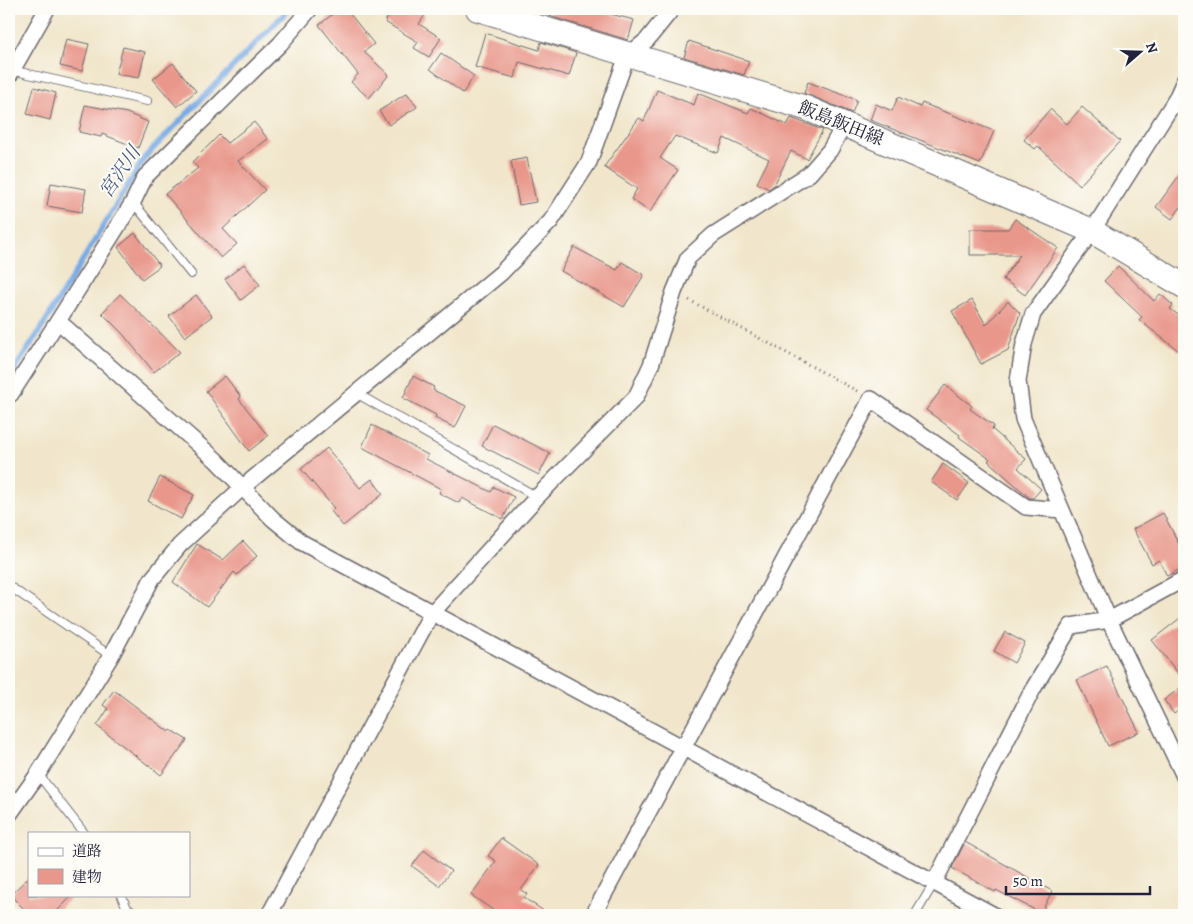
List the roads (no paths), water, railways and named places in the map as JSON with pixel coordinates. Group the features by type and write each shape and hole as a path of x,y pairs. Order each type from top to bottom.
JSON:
{"main road":[{"name":"飯島飯田線","path":"478,9 627,56 806,108 1092,231 1184,286"}],"street":[{"path":"10,73 47,9"},
{"path":"10,395 132,202 145,177 280,44 310,9"},
{"path":"9,815 38,774 111,656 152,579 180,545 243,487 501,273 551,221 589,162 627,56 647,40 672,9"},
{"path":"1184,81 1176,99 1092,231 1033,314 1024,344 1018,381 1023,419 1109,620 1184,776"},
{"path":"269,915 431,614 537,498 636,397 651,365 674,292 688,258 713,235 809,174 830,150 844,123"},
{"path":"58,321 216,460 273,519 301,542 431,614 683,747 994,915"},
{"path":"593,915 871,399 1026,507 1062,510"},
{"path":"934,883 1033,689 1071,626 1109,620 1184,579"}],"lane":[{"path":"10,73 147,100"},
{"path":"132,202 191,274"},
{"path":"356,393 537,498"},
{"path":"9,586 111,656"},
{"path":"38,774 83,832"},
{"path":"915,915 934,883"},
{"path":"121,896 127,908 136,915"}],"waterway":[{"name":"宮沢川","path":"9,378 41,329 145,157 289,9"}]}
